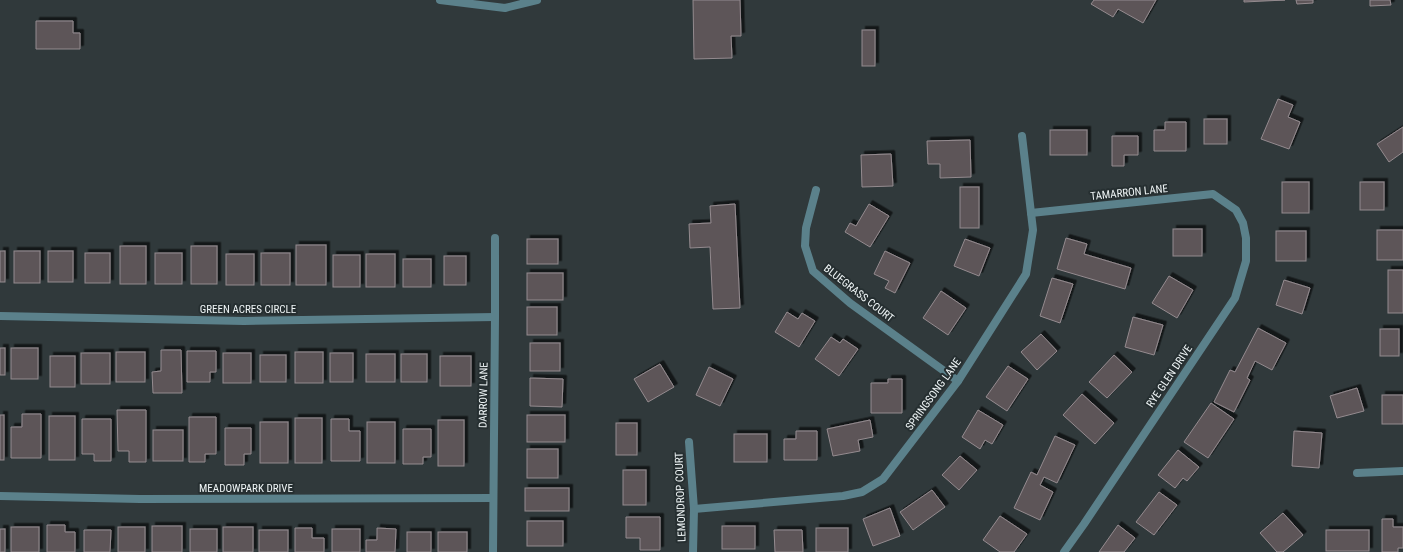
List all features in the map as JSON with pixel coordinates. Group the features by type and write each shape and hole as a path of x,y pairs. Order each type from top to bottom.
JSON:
{"street":[{"path":"440,0 505,8 537,0"},
{"name":"SPRINGSONG LANE","path":"694,509 843,496 862,492 882,479 958,381 1026,274 1033,230 1022,136"},
{"name":"BLUEGRASS COURT","path":"816,190 806,228 805,246 814,271 850,303 958,381"},
{"name":"TAMARRON LANE","path":"1031,213 1213,194 1227,203"},
{"name":"RYE GLEN DRIVE","path":"1064,552 1235,298 1246,261 1246,238 1243,223 1236,210 1227,203"},
{"name":"DARROW LANE","path":"492,552 495,238"},
{"name":"GREEN ACRES CIRCLE","path":"0,316 244,321 495,317"},
{"name":"LEMONDROP COURT","path":"689,442 694,509 693,552"},
{"path":"1356,473 1403,471"},
{"name":"MEADOWPARK DRIVE","path":"0,496 140,499 493,498"}],"building":[{"path":"693,0 740,0 741,36 731,36 732,58 694,59"},
{"path":"1094,0 1156,0 1143,23 1118,9 1113,17 1091,4"},
{"path":"1244,0 1285,0 1244,2"},
{"path":"1296,0 1313,0 1313,3 1297,4"},
{"path":"1370,0 1390,0 1391,5 1370,6"},
{"path":"36,21 73,21 73,33 80,33 80,49 36,49"},
{"path":"862,30 875,30 875,66 862,66"},
{"path":"1278,99 1293,105 1288,117 1300,122 1289,149 1261,139"},
{"path":"1204,119 1227,119 1227,144 1204,144"},
{"path":"1165,122 1186,122 1186,151 1154,151 1154,130 1165,130"},
{"path":"1403,127 1403,152 1389,162 1377,144"},
{"path":"1050,130 1087,130 1087,155 1050,155"},
{"path":"1112,136 1138,136 1138,155 1124,155 1124,166 1112,166"},
{"path":"970,140 971,177 940,178 940,164 928,164 927,141"},
{"path":"891,154 893,186 862,187 861,155"},
{"path":"1282,182 1309,182 1309,213 1282,213"},
{"path":"1360,182 1384,182 1384,210 1360,210"},
{"path":"960,187 979,187 979,228 960,228"},
{"path":"735,204 740,308 713,309 710,247 690,248 689,224 711,223 710,206"},
{"path":"869,204 889,216 870,247 845,232 850,223 856,226"},
{"path":"1173,229 1202,229 1202,256 1173,256"},
{"path":"1377,230 1403,230 1403,260 1377,260"},
{"path":"1276,231 1306,231 1306,261 1276,261"},
{"path":"1066,238 1087,244 1084,254 1131,268 1125,289 1057,269"},
{"path":"527,239 558,239 558,264 527,264"},
{"path":"965,239 990,248 979,276 954,266"},
{"path":"296,245 326,245 326,285 296,285"},
{"path":"120,246 146,246 146,284 120,284"},
{"path":"191,246 217,246 217,284 191,284"},
{"path":"0,251 5,251 5,282 0,282"},
{"path":"14,251 40,251 40,283 14,283"},
{"path":"48,251 73,251 73,282 48,282"},
{"path":"885,251 910,263 895,293 885,288 889,281 874,274"},
{"path":"85,253 110,253 110,283 85,283"},
{"path":"155,253 182,253 182,284 155,284"},
{"path":"261,253 290,253 290,285 261,285"},
{"path":"226,254 254,254 254,285 226,285"},
{"path":"366,254 395,254 395,287 366,287"},
{"path":"333,255 360,255 360,287 333,287"},
{"path":"444,256 466,256 466,285 444,285"},
{"path":"403,259 431,259 431,287 403,287"},
{"path":"1388,270 1403,270 1403,313 1388,313"},
{"path":"527,273 563,273 563,300 527,300"},
{"path":"1169,276 1193,290 1177,318 1152,303"},
{"path":"1052,278 1073,284 1060,323 1040,316"},
{"path":"1284,280 1310,288 1302,314 1276,305"},
{"path":"941,291 966,308 948,335 923,318"},
{"path":"527,307 557,307 557,335 527,335"},
{"path":"787,312 798,319 802,313 815,321 799,347 775,332"},
{"path":"1133,317 1163,325 1154,355 1125,347"},
{"path":"1258,328 1286,343 1272,370 1255,361 1247,378 1250,380 1234,412 1214,402 1230,370 1235,372"},
{"path":"1380,329 1399,329 1399,356 1380,356"},
{"path":"1041,334 1057,351 1037,370 1021,352"},
{"path":"831,337 840,343 843,339 858,349 839,376 815,359"},
{"path":"530,343 560,343 560,371 530,371"},
{"path":"0,348 5,348 5,375 0,375"},
{"path":"11,348 38,348 38,379 11,379"},
{"path":"161,350 181,350 182,393 153,393 152,372 161,371"},
{"path":"187,351 216,351 216,372 210,372 210,382 187,382"},
{"path":"116,352 145,352 145,382 116,382"},
{"path":"295,352 323,352 323,383 295,383"},
{"path":"81,353 110,353 110,384 81,384"},
{"path":"223,353 251,353 251,383 223,383"},
{"path":"330,353 353,353 353,382 330,382"},
{"path":"366,354 395,354 395,382 366,382"},
{"path":"401,354 427,354 427,382 401,382"},
{"path":"260,355 286,355 286,382 260,382"},
{"path":"1114,355 1132,372 1107,398 1089,382"},
{"path":"50,356 75,356 75,387 50,387"},
{"path":"440,356 471,356 471,386 440,386"},
{"path":"660,364 674,387 648,402 634,379"},
{"path":"1008,366 1028,379 1007,411 986,397"},
{"path":"709,367 733,379 720,406 696,395"},
{"path":"530,378 563,379 562,407 530,406"},
{"path":"888,379 902,379 902,413 871,413 871,383 888,383"},
{"path":"1357,388 1364,411 1337,418 1330,396"},
{"path":"1082,394 1114,423 1095,444 1063,415"},
{"path":"1382,395 1403,395 1403,424 1382,424"},
{"path":"1211,403 1234,419 1208,458 1184,442"},
{"path":"117,410 146,410 146,462 129,462 129,451 118,451"},
{"path":"978,410 1003,425 992,444 985,440 980,449 962,437"},
{"path":"22,414 41,414 41,458 11,458 11,427 22,427"},
{"path":"0,415 4,415 4,460 0,460"},
{"path":"527,415 565,415 565,442 527,442"},
{"path":"49,416 75,416 75,460 49,460"},
{"path":"189,417 216,417 216,454 205,454 205,462 189,462"},
{"path":"295,418 322,418 322,463 295,463"},
{"path":"82,419 111,419 111,461 94,461 94,454 82,454"},
{"path":"331,419 349,419 349,431 360,431 360,461 331,461"},
{"path":"438,420 464,420 464,466 438,466"},
{"path":"870,420 873,437 858,440 860,451 833,456 827,429"},
{"path":"260,422 288,422 288,463 260,463"},
{"path":"367,422 395,422 395,463 367,463"},
{"path":"616,423 637,423 637,455 616,455"},
{"path":"225,428 251,428 251,454 244,454 244,465 225,465"},
{"path":"403,429 431,429 431,457 423,457 423,464 403,464"},
{"path":"153,430 183,430 183,461 153,461"},
{"path":"796,431 817,431 817,460 784,460 784,439 796,439"},
{"path":"1294,431 1322,433 1319,468 1292,466"},
{"path":"734,434 767,434 767,462 734,462"},
{"path":"1055,436 1075,445 1057,483 1044,477 1040,485 1053,492 1040,520 1014,508 1031,472 1037,475"},
{"path":"527,449 558,449 558,478 527,478"},
{"path":"1178,450 1199,467 1187,481 1183,478 1175,488 1158,475"},
{"path":"960,456 977,470 959,490 942,475"},
{"path":"623,470 646,470 646,505 623,505"},
{"path":"525,488 569,488 569,511 525,511"},
{"path":"932,490 945,507 913,530 900,512"},
{"path":"1159,492 1177,505 1154,535 1136,522"},
{"path":"890,508 900,536 873,546 863,519"},
{"path":"1283,513 1303,535 1283,552 1277,552 1260,533"},
{"path":"1000,516 1027,534 1014,552 1000,552 983,540"},
{"path":"626,517 660,517 660,550 640,550 640,538 626,538"},
{"path":"1382,519 1393,519 1393,527 1403,527 1403,548 1398,548 1398,552 1382,552"},
{"path":"527,521 563,521 563,546 527,546"},
{"path":"47,525 65,525 65,532 75,532 75,552 47,552"},
{"path":"1118,525 1135,538 1124,552 1099,552"},
{"path":"152,526 182,526 182,552 152,552"},
{"path":"722,526 755,526 755,549 722,549"},
{"path":"11,527 39,527 39,552 11,552"},
{"path":"118,527 145,527 145,552 118,552"},
{"path":"223,527 253,527 253,552 223,552"},
{"path":"295,528 312,528 312,538 324,538 324,552 295,552"},
{"path":"377,528 396,529 395,552 366,552 366,540 377,540"},
{"path":"816,528 848,528 848,552 816,552"},
{"path":"0,529 5,529 5,552 0,552"},
{"path":"190,529 217,529 217,552 190,552"},
{"path":"332,529 360,529 360,552 332,552"},
{"path":"84,530 111,530 110,552 84,552"},
{"path":"259,530 288,530 288,552 259,552"},
{"path":"774,530 802,530 803,552 775,552"},
{"path":"1326,530 1369,530 1369,551 1326,551"},
{"path":"407,532 431,532 431,552 407,552"},
{"path":"438,532 467,532 467,552 438,552"}]}
